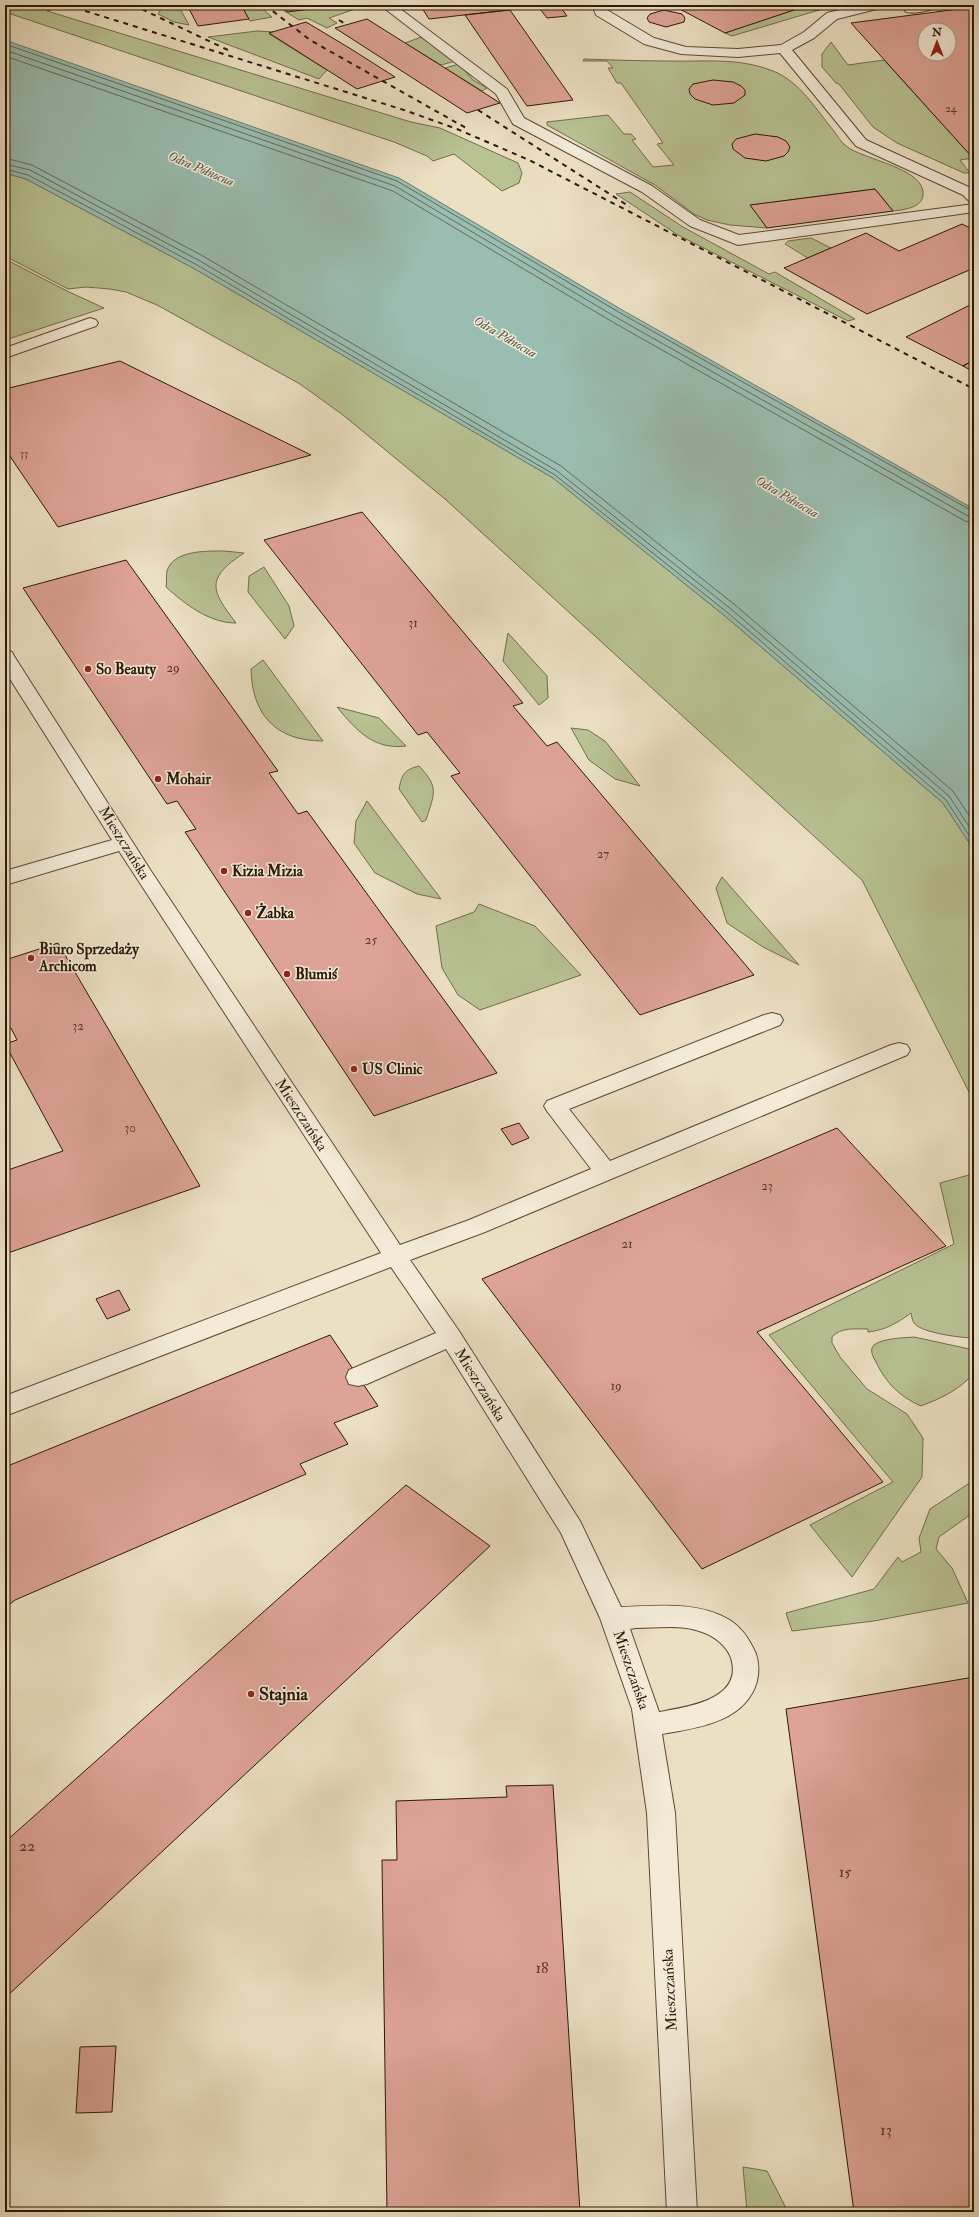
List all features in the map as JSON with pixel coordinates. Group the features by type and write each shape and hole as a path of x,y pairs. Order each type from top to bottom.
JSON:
{"street":[{"path":"387,5 480,73 502,92 518,121 647,190 695,223 738,240 974,208"},
{"path":"599,5 600,12 649,41 686,51 738,53 784,49 810,35 832,16 876,5"},
{"path":"911,9 931,5"},
{"path":"784,49 861,143 968,192 974,198"},
{"path":"5,353 90,323"},
{"name":"Mieszczańska","path":"5,656 124,843 340,1174 451,1337 571,1528 613,1618 645,1709 661,1814 682,2212"},
{"path":"5,878 124,843"},
{"path":"606,1172 555,1106 772,1020"},
{"path":"5,1406 477,1226 899,1050"},
{"path":"358,1377 451,1337"},
{"path":"613,1618 689,1618 704,1621 718,1626 735,1639 745,1658 746,1677 737,1694 721,1707 648,1726"}],"green space":[{"path":"5,5 68,5 47,11 411,122 440,128 518,163 522,173 519,183 502,191 454,154 433,161 427,156 394,142 5,12"},
{"path":"178,5 189,25 174,22 158,14 162,7"},
{"path":"241,5 258,5 272,17 250,21"},
{"path":"275,5 367,5 329,18 337,23 327,28 307,18 299,20"},
{"path":"809,5 836,5 732,36 725,33"},
{"path":"257,31 274,32 269,34 327,70 319,79 208,37"},
{"path":"424,36 456,61 441,65 405,43"},
{"path":"831,42 848,65 884,60 973,158 960,160 970,173 964,173 897,143 873,127 839,84 836,83 822,67 822,54"},
{"path":"584,59 721,61 747,64 773,71 791,81 806,96 846,146 854,151 905,172 915,178 922,186 922,200 911,208 893,211 875,189 751,205 767,228 730,225 707,220 694,214 655,185 547,125 547,122 608,115 624,134 631,134 636,139 632,140 653,167 674,165 657,144 663,143 621,83 617,83 608,68 613,68 607,61 583,61"},
{"path":"459,64 473,80 487,88 482,91 445,68"},
{"path":"5,173 26,179 195,269 553,478 725,616 943,803 974,850 974,1102 862,880 445,499 343,415 300,384 157,305 126,292 110,289 86,287 68,289 5,256"},
{"path":"630,192 683,227 769,274 775,272 855,319 848,321 678,235 616,194"},
{"path":"811,238 831,248 808,258 785,244 788,241"},
{"path":"5,259 67,291 104,308 5,340"},
{"path":"224,551 244,553 223,570 216,585 217,593 221,602 236,623 216,620 207,616 189,606 166,587 167,571 170,564 176,559 191,553"},
{"path":"264,567 289,606 294,626 285,639 248,592 249,576"},
{"path":"508,633 547,676 548,698 539,705 503,661"},
{"path":"263,660 323,741 306,740 292,736 280,730 270,722 262,712 256,700 252,685 251,669"},
{"path":"337,707 379,718 406,746 384,745 366,737 358,731"},
{"path":"571,728 588,730 605,741 640,786 615,779 589,760"},
{"path":"419,766 433,786 433,797 431,804 426,820 422,822 399,789 404,773"},
{"path":"367,801 441,899 417,894 375,873 354,843 356,821"},
{"path":"722,877 799,965 763,947 727,923 716,888"},
{"path":"479,904 535,926 581,975 480,1010 458,995 442,968 436,926 474,912"},
{"path":"969,1175 974,1182 974,1338 952,1336 926,1330 915,1324 911,1313 896,1323 880,1330 868,1332 868,1329 848,1329 832,1337 832,1343 840,1357 867,1389 907,1414 923,1438 922,1477 852,1577 810,1525 893,1482 769,1335 954,1244 940,1183"},
{"path":"914,1337 974,1350 974,1373 950,1393 936,1400 921,1406 913,1402 900,1394 889,1383 872,1354 872,1349 874,1345 882,1341"},
{"path":"968,1484 974,1484 974,1512 939,1537 936,1549 952,1568 968,1603 874,1621 792,1631 786,1613 874,1589 898,1557 902,1562 921,1552 919,1538 930,1509"},
{"path":"743,2167 767,2171 788,2212 747,2212"}],"water":[{"name":"Odra Północna","path":"5,40 399,178 624,311 974,509 974,850 943,803 725,616 553,478 195,269 26,179 5,173"}],"building":[{"path":"187,5 241,5 249,19 198,26"},
{"path":"283,5 342,5 287,12"},
{"path":"420,5 513,5 516,9 429,19"},
{"path":"537,5 559,5 567,16 547,18"},
{"path":"809,5 725,33 674,6"},
{"path":"974,7 974,157 972,157 851,23"},
{"path":"510,10 573,100 527,106 465,15"},
{"path":"664,10 682,14 685,18 684,22 666,27 649,22 647,18 650,14"},
{"path":"367,19 500,103 467,113 335,28"},
{"path":"306,22 395,77 357,89 269,33"},
{"path":"713,80 733,82 745,90 745,95 734,103 713,105 695,99 690,94 689,89 693,84"},
{"path":"755,134 778,137 786,141 790,147 788,152 784,156 766,161 745,158 733,149 732,144 736,139"},
{"path":"875,189 893,211 767,228 750,205"},
{"path":"962,224 974,230 974,268 867,314 784,268 866,233 899,251"},
{"path":"974,303 974,360 963,366 906,337"},
{"path":"974,360 974,372 963,366"},
{"path":"120,361 311,455 58,527 5,449 5,389"},
{"path":"362,512 523,703 513,706 547,746 557,742 754,975 640,1015 451,776 460,773 427,732 418,735 264,540"},
{"path":"126,560 278,771 269,773 298,814 307,811 497,1073 374,1116 185,832 196,829 177,801 167,804 23,588"},
{"path":"58,943 200,1186 5,1254 5,1171 63,1151 5,1044 17,1040 11,1028 5,1030 5,960"},
{"path":"519,1123 529,1138 512,1145 501,1129"},
{"path":"837,1128 946,1246 757,1332 883,1482 702,1569 482,1279"},
{"path":"119,1290 130,1310 107,1319 96,1299"},
{"path":"330,1335 378,1406 334,1423 348,1444 300,1464 306,1474 15,1600 5,1608 5,1467"},
{"name":"Stajnia","path":"406,1485 490,1546 5,1998 5,1842"},
{"path":"974,1677 974,2212 854,2212 786,1709"},
{"path":"553,1785 580,2212 387,2212 382,1860 397,1860 396,1801 507,1797 506,1786"},
{"path":"116,2046 112,2112 76,2113 80,2047"}],"railway":[{"path":"66,5 404,110 457,129 529,160 974,389"},
{"path":"133,5 230,51"},
{"path":"265,5 310,40 466,128"},
{"path":"339,20 347,25"},
{"path":"478,110 630,207"}],"place":[{"name":"So Beauty","path":"88,669"},
{"name":"Mohair","path":"158,779"},
{"name":"Kizia Mizia","path":"224,871"},
{"name":"Żabka","path":"248,913"},
{"name":"Biuro Sprzedaży Archicom","path":"31,958"},
{"name":"Blumiś","path":"287,974"},
{"name":"US Clinic","path":"354,1069"},
{"name":"Stajnia","path":"251,1694"}]}
